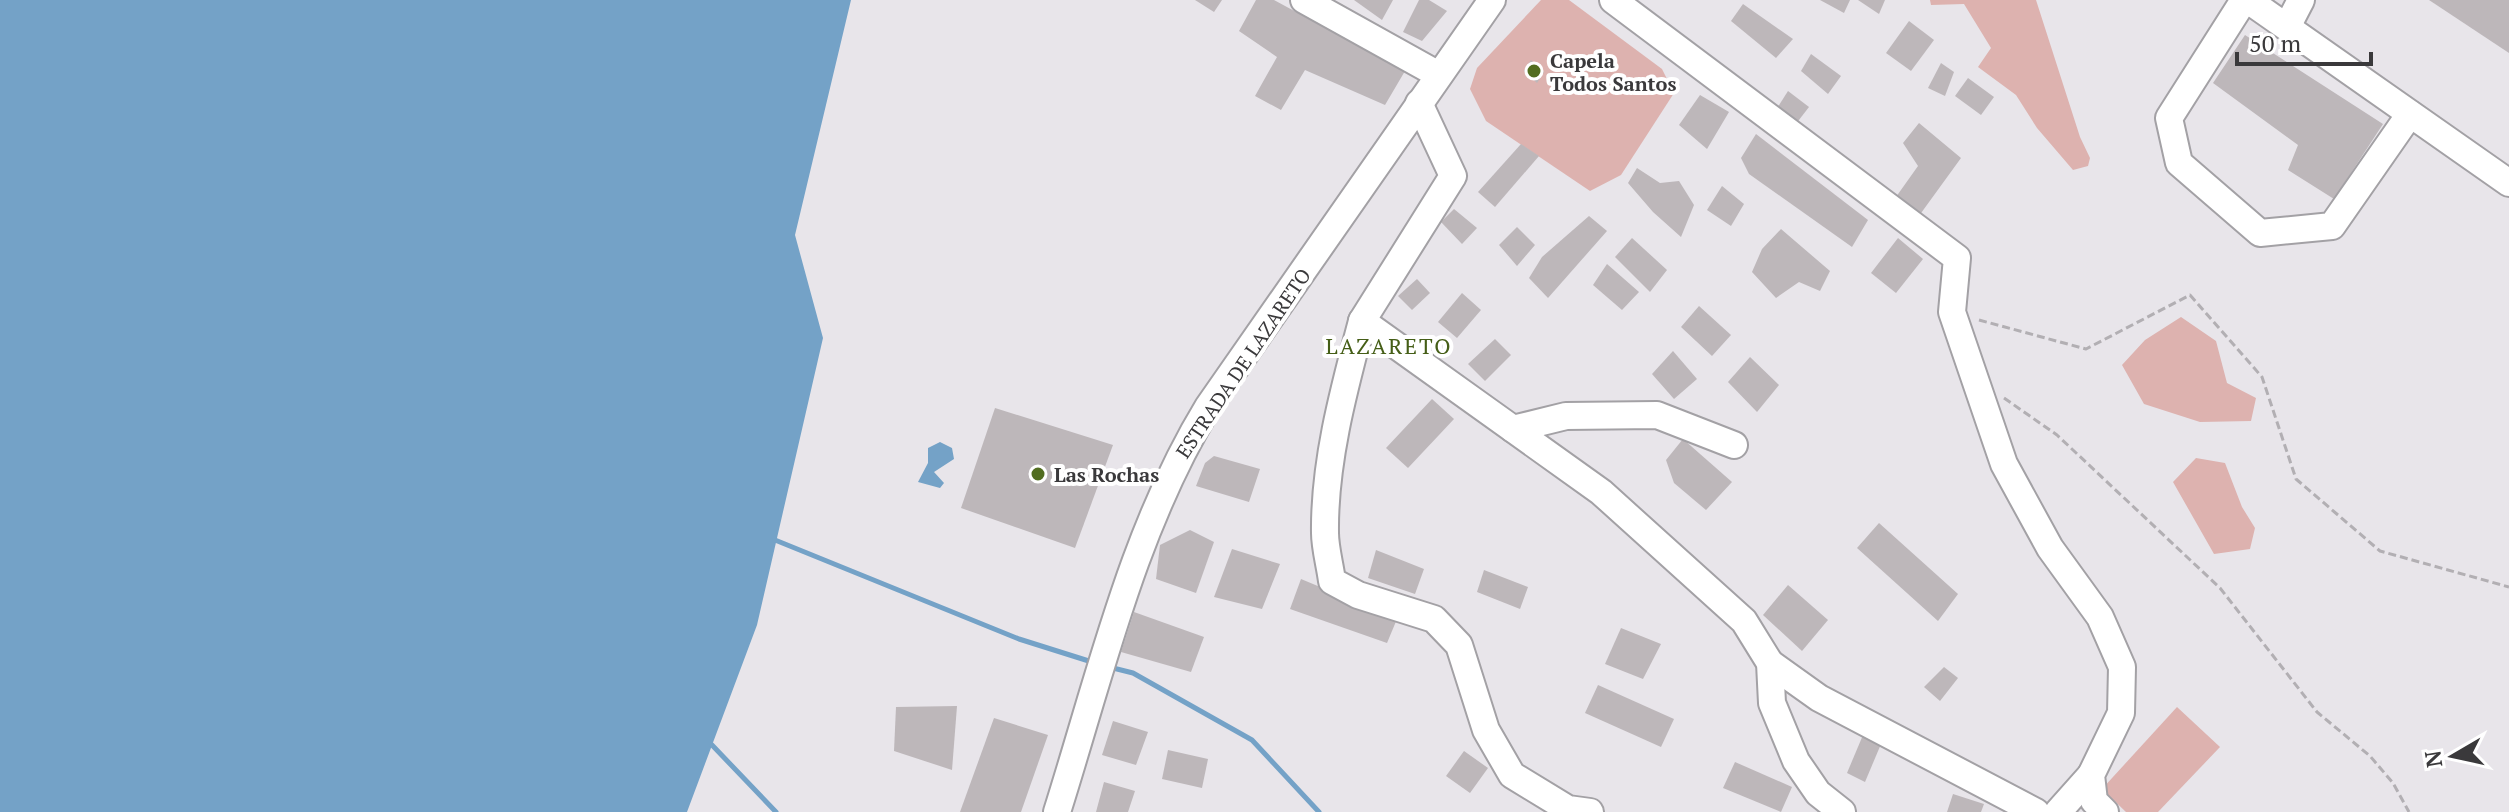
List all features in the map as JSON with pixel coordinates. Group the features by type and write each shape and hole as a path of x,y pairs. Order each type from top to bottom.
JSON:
{"street":[{"path":"1304,0 1439,75"},
{"name":"ESTRADA DE LAZARETO","path":"1057,812 1145,534 1177,457 1208,407 1492,0"},
{"path":"1613,0 1957,258 1952,312 2004,464 2050,548 2100,617 2122,667 2121,713 2091,775 2058,812"},
{"path":"2410,114 2332,226 2260,233 2179,163 2169,118 2246,0 2287,27 2509,183"},
{"path":"2287,27 2301,0"},
{"path":"1419,103 1453,176 1362,321 1344,390 1329,485 1325,534 1332,581 1358,595 1434,619 1459,645 1486,730 1512,775 1568,809 1590,812"},
{"path":"1362,321 1601,492 1744,621 1770,663 1819,698 2036,812"},
{"path":"1513,429 1566,416 1657,415 1734,445"},
{"path":"1770,663 1772,703 1796,761 1818,793 1842,812"},
{"path":"2091,775 2094,801 2105,812"}],"path":[{"path":"1952,312 2086,349 2190,295 2262,377 2296,479 2380,551 2509,587"},
{"path":"1972,375 2057,435 2177,545 2220,588 2317,712 2370,756 2393,783 2409,812"}],"shaded area":[{"path":"1541,0 1569,0 1662,69 1674,93 1621,175 1590,191 1486,121 1470,89 1477,68"},
{"path":"1930,0 2036,0 2080,137 2090,158 2088,166 2073,170 2037,128 2016,95 1978,67 1991,48 1964,4 1931,5"},
{"path":"2181,317 2216,341 2227,383 2256,398 2251,421 2200,422 2144,404 2122,365 2145,340"},
{"path":"2196,458 2225,463 2242,507 2255,528 2250,549 2214,554 2173,482"},
{"path":"2177,707 2220,747 2158,812 2126,812 2102,789"}],"water":[{"path":"0,0 851,0 795,235 823,338 757,625 687,812 0,812"},
{"path":"940,442 952,448 954,459 934,472 944,483 940,488 918,482 928,463 928,448"}],"building":[{"path":"1195,0 1222,0 1214,12"},
{"path":"1256,0 1274,0 1405,71 1385,105 1305,70 1281,110 1255,96 1277,57 1239,31"},
{"path":"1354,0 1393,0 1382,20"},
{"path":"1419,0 1429,0 1447,11 1422,41 1403,32"},
{"path":"1820,0 1850,0 1844,13"},
{"path":"1858,0 1885,0 1879,14"},
{"path":"2429,0 2509,0 2509,53"},
{"path":"1743,4 1793,39 1776,58 1731,21"},
{"path":"1909,21 1934,40 1911,71 1886,53"},
{"path":"2245,35 2383,124 2334,199 2288,170 2298,145 2213,83"},
{"path":"1811,54 1841,76 1828,94 1801,71"},
{"name":"Capela Todos Santos","path":"1531,60 1544,72 1537,83 1524,71"},
{"path":"1941,63 1954,72 1945,96 1928,88"},
{"path":"1968,78 1994,97 1981,115 1955,96"},
{"path":"1788,91 1809,107 1792,129 1772,116"},
{"path":"1700,95 1729,112 1707,149 1679,125"},
{"path":"1919,123 1961,158 1916,220 1891,204 1918,166 1903,143"},
{"path":"1756,134 1868,220 1852,247 1749,174 1741,158"},
{"path":"1521,144 1539,156 1495,207 1478,192"},
{"path":"1637,168 1660,183 1679,181 1694,205 1681,237 1653,212 1628,183"},
{"path":"1722,186 1744,204 1731,226 1707,210"},
{"path":"1454,209 1477,228 1462,244 1441,222"},
{"path":"1589,216 1607,231 1548,298 1529,278 1542,257"},
{"path":"1517,227 1535,245 1517,266 1499,245"},
{"path":"1781,229 1830,271 1820,291 1799,282 1776,298 1752,272 1762,249"},
{"path":"1632,238 1667,270 1650,292 1615,257"},
{"path":"1898,238 1923,259 1896,293 1871,273"},
{"path":"1607,264 1639,292 1622,310 1593,285"},
{"path":"1417,279 1430,293 1412,310 1398,296"},
{"path":"1462,293 1481,310 1457,338 1438,322"},
{"path":"1699,306 1731,335 1712,356 1681,327"},
{"path":"1495,339 1511,355 1485,381 1468,364"},
{"path":"1673,351 1697,379 1674,399 1652,374"},
{"path":"1750,357 1779,385 1757,412 1728,382"},
{"path":"1432,399 1454,419 1408,468 1386,448"},
{"name":"Las Rochas","path":"995,408 1113,445 1075,548 961,508"},
{"path":"1683,439 1732,482 1706,510 1674,483 1666,460"},
{"path":"1214,456 1260,469 1249,502 1196,486 1205,463"},
{"path":"1879,523 1958,594 1938,621 1857,548"},
{"path":"1190,530 1214,542 1196,593 1156,579 1160,545"},
{"path":"1232,549 1280,564 1262,609 1214,597"},
{"path":"1376,550 1424,569 1415,594 1368,578"},
{"path":"1484,570 1528,587 1520,609 1477,592"},
{"path":"1301,579 1397,619 1387,643 1290,609"},
{"path":"1788,585 1828,620 1802,651 1763,615"},
{"path":"1134,612 1204,637 1191,672 1121,652"},
{"path":"1621,628 1661,644 1643,679 1605,664"},
{"path":"1944,667 1958,678 1940,701 1924,687"},
{"path":"1598,685 1674,719 1661,747 1585,713"},
{"path":"957,706 952,770 894,751 896,707"},
{"path":"994,718 1048,735 1021,812 960,812"},
{"path":"1113,721 1148,732 1136,765 1102,755"},
{"path":"1863,735 1881,744 1865,782 1847,773"},
{"path":"1168,750 1208,759 1202,788 1162,779"},
{"path":"1464,751 1488,768 1470,793 1446,776"},
{"path":"1735,762 1792,787 1781,812 1723,788"},
{"path":"1104,782 1135,791 1128,812 1096,812"},
{"path":"1953,794 1984,804 1981,812 1947,812"}],"waterway":[{"path":"775,540 1019,639 1092,662"},
{"path":"1109,667 1133,673 1252,740 1319,812"},
{"path":"712,745 776,812"}],"place":[{"name":"Capela Todos Santos","path":"1534,71"},
{"name":"Las Rochas","path":"1038,474"}],"district":[{"name":"LAZARETO","path":"1389,345"}]}
